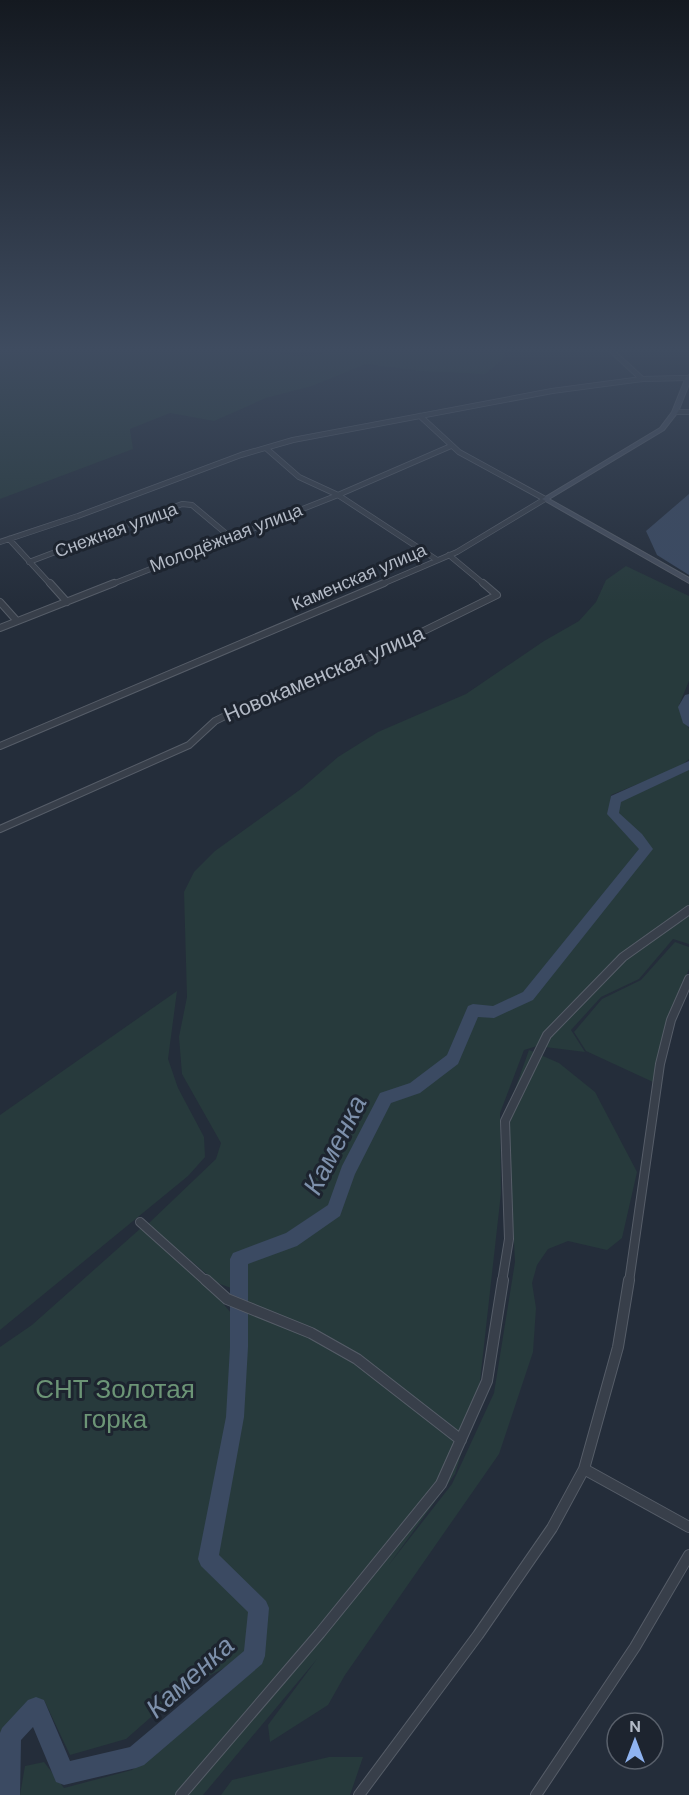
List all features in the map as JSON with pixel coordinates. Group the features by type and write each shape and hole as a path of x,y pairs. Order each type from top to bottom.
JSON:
{"street":[{"path":"0,542 241,455 315,436"},
{"path":"440,436 451,446 485,468 642,552 689,582"},
{"name":"Каменская улица","path":"0,746 449,555 653,436"},
{"name":"Молодёжная улица","path":"0,628 338,495 451,446"},
{"path":"267,449 299,477 338,495 437,560"},
{"name":"Снежная улица","path":"29,562 182,504 192,505 230,536"},
{"path":"9,539 67,602"},
{"name":"Новокаменская улица","path":"0,829 189,745 215,721 268,695 373,656 497,596 449,555"},
{"path":"0,602 17,621"},
{"path":"181,1795 320,1633 441,1484 487,1381 509,1239 505,1121 547,1035 623,957 689,910"},
{"path":"359,1795 492,1615 552,1528 584,1469 618,1347 638,1231 660,1064 671,1020 689,979"},
{"path":"140,1222 227,1299 311,1333 357,1359 461,1440"},
{"path":"584,1469 689,1527"},
{"path":"536,1795 630,1657 670,1592 689,1555"}],"green space":[{"path":"0,436 131,436 133,449 0,499"},
{"path":"626,566 689,596 689,681 679,705 689,729 689,759 680,767 611,795 609,815 642,848 525,993 493,1008 470,1007 451,1056 414,1086 384,1095 346,1171 332,1208 289,1236 237,1256 234,1289 217,1283 148,1224 216,1159 221,1143 182,1074 179,1037 187,997 184,892 194,872 215,851 301,789 338,757 378,732 466,694 544,641 579,621 596,602 606,580"},
{"path":"689,769 689,944 673,939 639,979 601,997 571,1030 585,1052 537,1046 524,1050 500,1113 501,1193 478,1399 455,1474 388,1566 452,1484 494,1393 515,1262 507,1112 529,1050 559,1063 595,1092 637,1172 622,1238 607,1250 568,1241 548,1249 537,1265 532,1283 536,1308 533,1352 499,1454 345,1675 328,1705 270,1742 268,1725 317,1659 203,1795 20,1795 25,1766 44,1762 64,1788 132,1770 259,1660 262,1608 212,1558 239,1417 242,1348 241,1261 291,1243 339,1214 353,1174 389,1102 420,1091 456,1063 475,1014 495,1015 529,1000 649,850 642,836 618,814 620,801"},
{"path":"675,942 689,947 689,969 666,1025 653,1082 586,1051 574,1032 602,999 641,980"},
{"path":"177,991 168,1059 178,1088 204,1137 205,1157 188,1176 0,1330 0,1115"},
{"name":"СНТ Золотая горка","path":"141,1228 210,1288 231,1313 230,1418 223,1475 205,1559 256,1610 252,1654 183,1689 126,1739 70,1755 44,1700 29,1706 2,1728 0,1777 0,1347 32,1325"},
{"path":"329,1757 363,1757 350,1795 221,1795 232,1780"}],"water":[{"path":"689,494 689,575 657,555 646,531"}],"waterway":[{"name":"Каменка","path":"689,698 684,707 689,723"},
{"name":"Каменка","path":"9,1795 10,1736 36,1708 64,1774 136,1757 254,1656 259,1608 208,1559 235,1417 239,1347 239,1259 291,1240 334,1210 348,1171 386,1098 415,1088 453,1059 473,1010 494,1012 528,996 646,849 613,814 615,799 689,765"}]}
